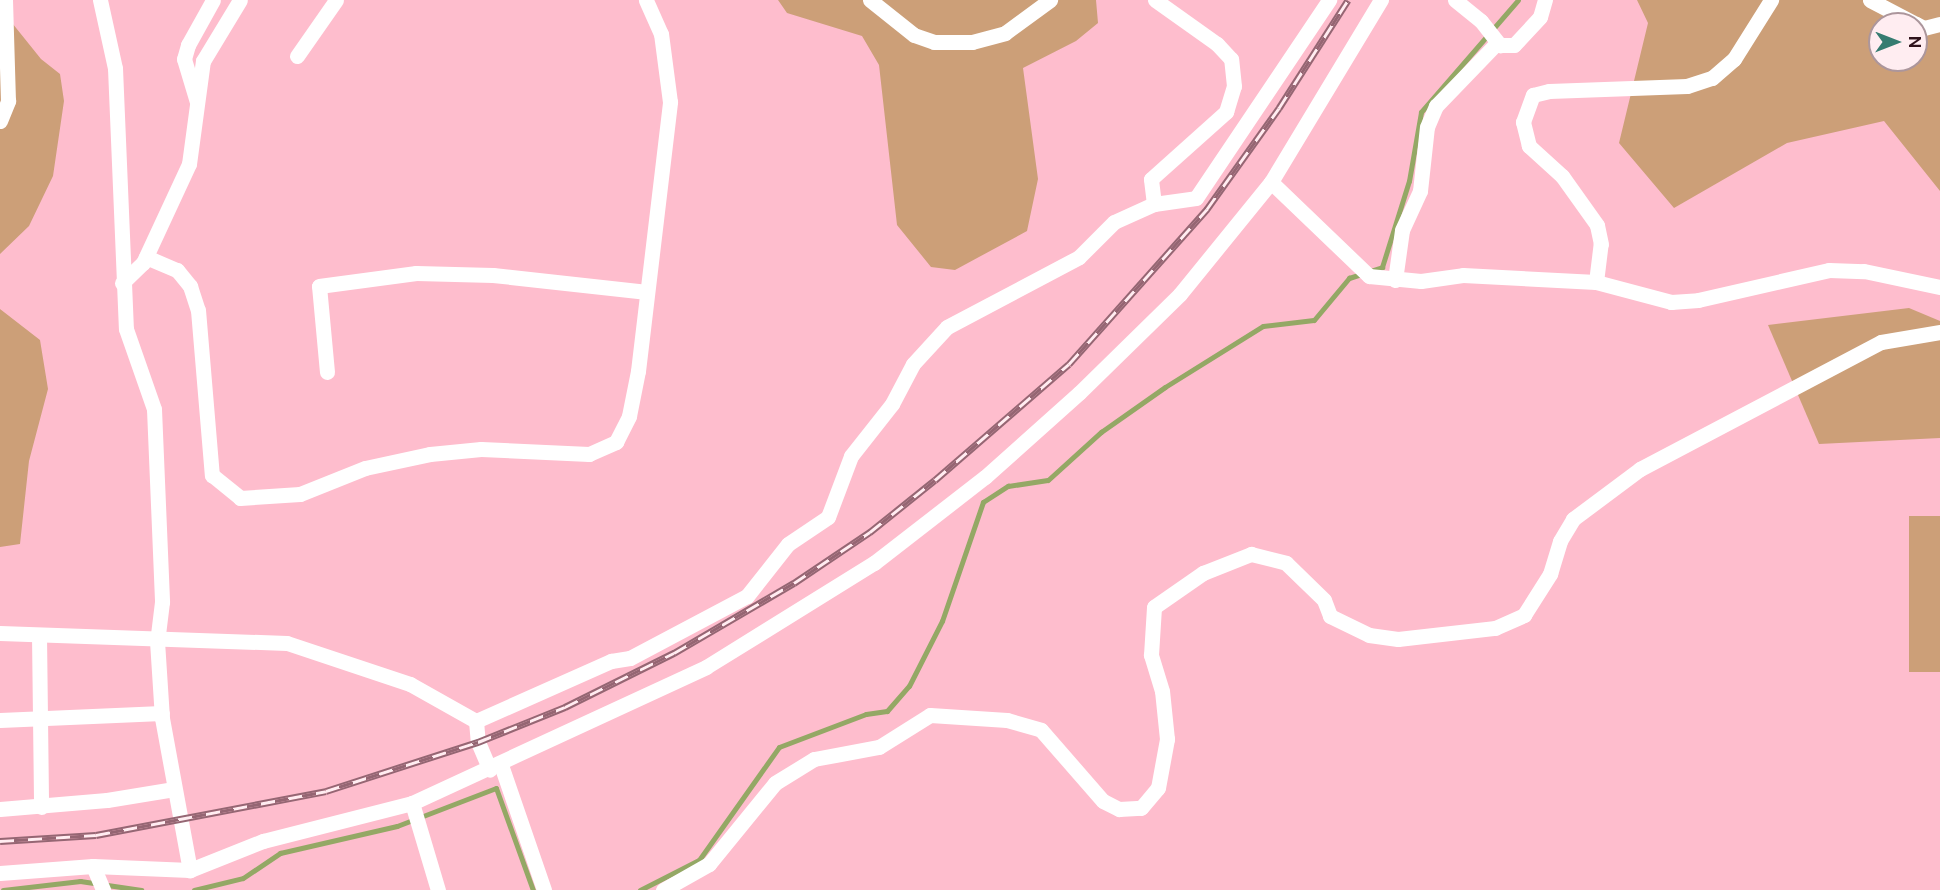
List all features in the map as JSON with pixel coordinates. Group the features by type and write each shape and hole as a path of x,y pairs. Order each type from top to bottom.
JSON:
{"street":[{"path":"0,121 8,101 5,0"},
{"path":"100,0 115,68 122,283 126,329 154,410 162,602 157,641 162,713 190,870"},
{"path":"198,105 184,59 188,45 213,0"},
{"path":"122,283 146,256 189,164 203,61 240,0"},
{"path":"297,56 336,0"},
{"path":"146,256 177,270 190,286 198,310 212,475 240,498 300,494 365,468 430,454 481,449 589,454 616,442 629,416 670,102 661,34 646,0"},
{"path":"870,0 914,35 934,42 972,42 1005,33 1050,0"},
{"path":"1154,204 1151,179 1226,112 1234,86 1230,59 1224,51 1155,0"},
{"path":"476,721 611,661 630,658 747,596 788,544 828,517 851,456 892,404 913,364 947,327 1079,257 1114,222 1154,204 1196,198 1329,0"},
{"path":"0,873 93,866 190,870 263,841 412,803 495,768 706,667 874,563 985,477 1079,393 1180,294 1271,182 1381,0"},
{"path":"1455,0 1481,21 1500,45"},
{"path":"1395,280 1402,230 1420,191 1427,127 1436,106 1495,45 1514,45 1540,17 1545,0"},
{"path":"1596,282 1601,244 1597,225 1562,176 1529,146 1523,122 1533,95 1549,91 1687,86 1712,78 1734,59 1771,0"},
{"path":"1870,0 1893,12"},
{"path":"1271,182 1369,276 1395,280 1463,275 1596,282 1671,302 1698,300 1829,270 1864,272 1940,286"},
{"path":"327,372 319,286 416,273 493,275 647,292"},
{"path":"663,890 709,864 775,783 814,759 879,747 930,715 1006,720 1041,730 1102,801 1119,809 1141,808 1158,788 1167,739 1162,691 1150,655 1154,607 1203,573 1251,554 1286,563 1324,600 1330,616 1369,635 1398,639 1495,628 1524,615 1550,574 1560,541 1573,519 1640,469 1881,342 1940,333"},
{"path":"0,633 157,641 287,643 410,684 476,721"},
{"path":"39,636 42,807"},
{"path":"0,720 162,713"},
{"path":"476,721 478,742 495,768 543,890"},
{"path":"0,809 42,807 174,789"},
{"path":"412,803 438,890"},
{"path":"93,866 103,890"}],"shaded area":[{"path":"778,0 1096,0 1098,23 1076,41 1023,68 1038,179 1027,231 955,270 931,267 897,225 879,65 862,36 787,13"},
{"path":"1637,0 1940,0 1940,191 1884,121 1787,143 1674,208 1619,143 1648,23"},
{"path":"0,8 41,59 60,74 64,101 53,176 29,226 0,254"},
{"path":"1909,308 1940,321 1940,438 1819,444 1768,325"},
{"path":"0,309 40,340 48,389 29,461 20,544 0,547"},
{"path":"1909,516 1940,516 1940,672 1909,672"}],"waterway":[{"path":"640,890 699,860 779,747 866,714 887,711 909,686 942,621 983,502 1008,486 1048,480 1101,432 1165,387 1263,326 1314,320 1349,278 1382,267 1409,181 1421,112 1518,0"},
{"path":"194,890 243,878 280,853 397,826 496,788 533,890"},
{"path":"3,890 80,881 141,890"}],"railway":[{"path":"0,841 96,835 326,791 478,742 565,707 674,653 794,583 870,532 935,480 1069,364 1207,209 1279,108 1348,0"}]}
